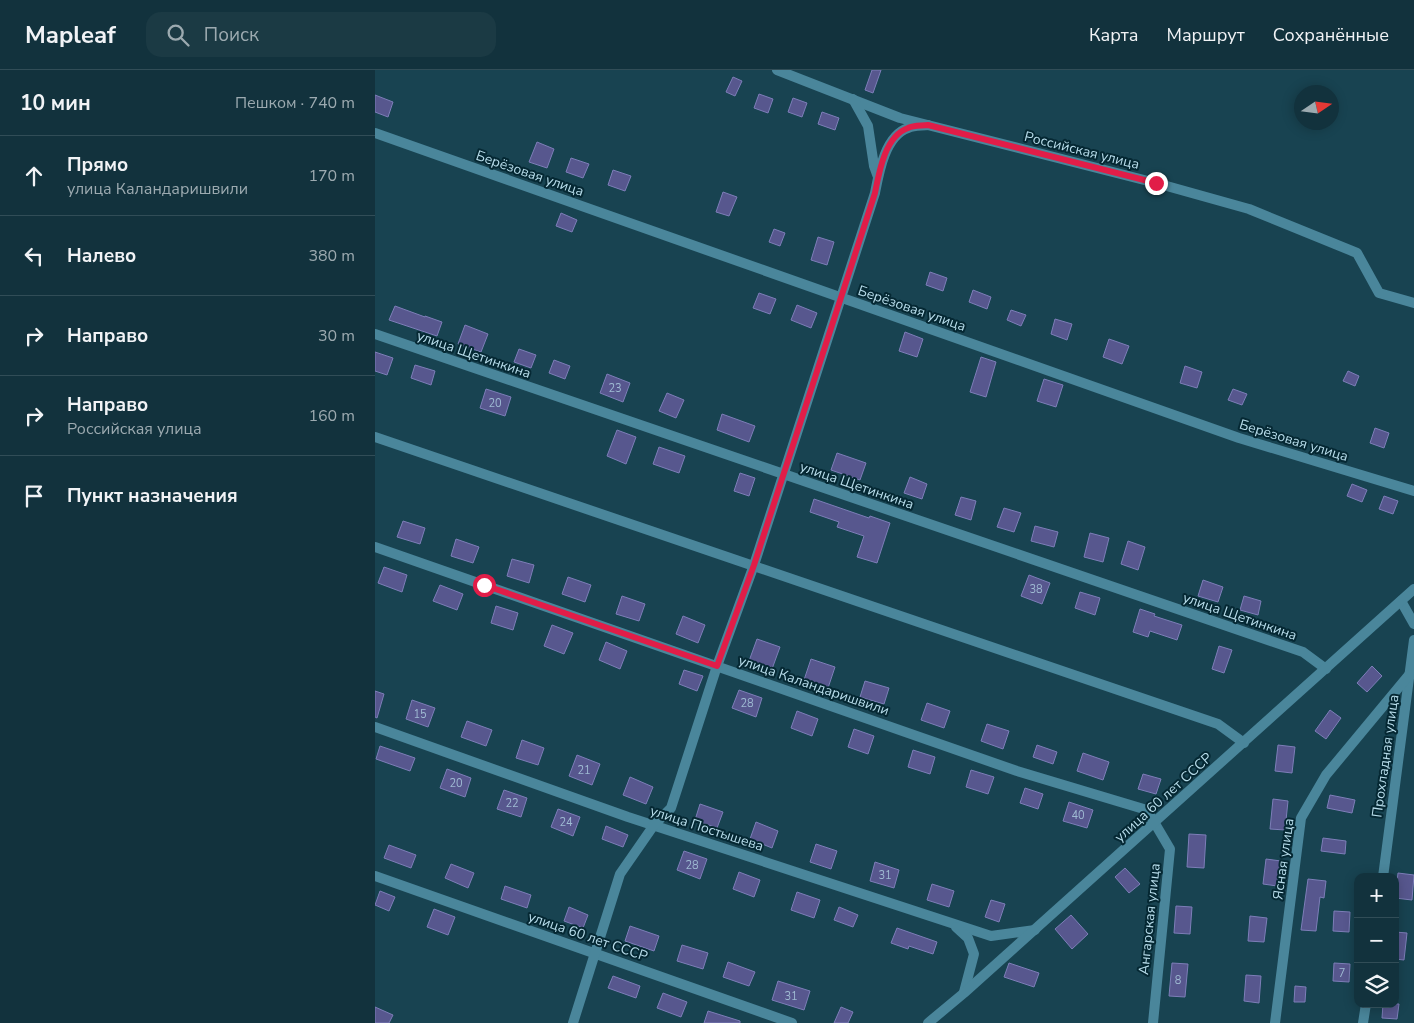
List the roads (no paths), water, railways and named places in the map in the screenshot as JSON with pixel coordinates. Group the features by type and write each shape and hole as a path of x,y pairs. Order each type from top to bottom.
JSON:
{"street":[{"name":"Российская улица","path":"777,70 900,118 1147,180 1249,209 1357,253 1379,293 1414,302"},
{"path":"853,100 868,126 874,166 878,177"},
{"path":"573,1023 621,874 654,825 671,808 717,666 754,565 890,142 908,128 928,125"},
{"name":"Берёзовая улица","path":"375,133 1239,438 1414,491"},
{"name":"улица Щетинкина","path":"375,334 1303,652 1326,669"},
{"path":"375,437 1218,724 1243,743"},
{"name":"улица Каландаришвили","path":"375,547 1017,771 1147,810 1155,822"},
{"name":"улица 60 лет СССР","path":"929,1023 1414,589"},
{"path":"1401,602 1414,624"},
{"name":"Прохладная улица","path":"1384,873 1414,640"},
{"name":"Ясная улица","path":"1275,1023 1301,818 1326,775 1409,675"},
{"name":"улица Постышева","path":"375,727 654,825 991,936 1035,930"},
{"name":"Ангарская улица","path":"1153,1023 1170,849 1155,822"},
{"name":"улица 60 лет СССР","path":"375,877 792,1023"},
{"path":"953,924 968,938 974,954 964,993"},
{"path":"1363,1023 1365,1008"}]}
